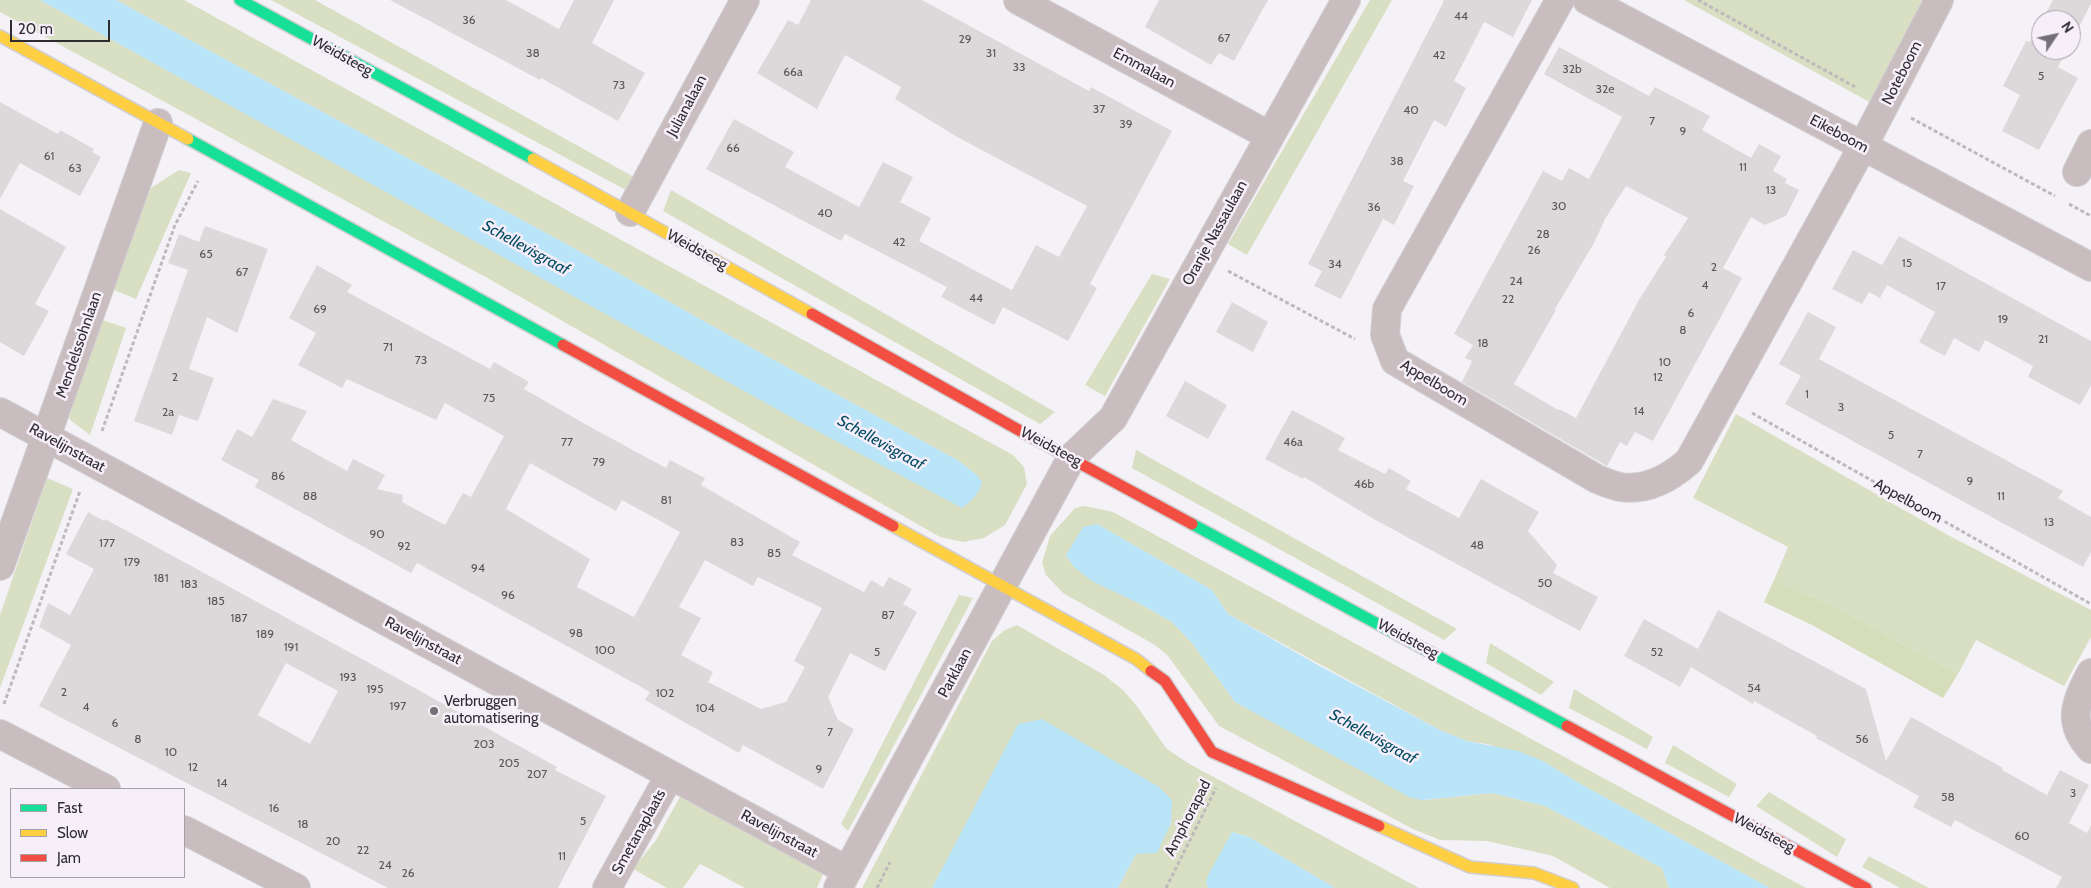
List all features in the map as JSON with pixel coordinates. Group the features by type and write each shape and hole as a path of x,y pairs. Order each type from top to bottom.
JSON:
{"street":[{"name":"Weidsteeg","path":"240,0 630,212 1033,438 1072,457 1866,888"},
{"name":"Julianalaan","path":"630,212 745,0"},
{"name":"Emmalaan","path":"1018,0 1270,136"},
{"name":"Oranje Nassaulaan","path":"1072,457 1113,418 1346,0"},
{"name":"Appelboom","path":"1560,0 1387,309 1385,335 1395,361 1597,479 1620,487 1642,487 1675,473 1689,461 1863,146"},
{"name":"Eikeboom","path":"1587,0 2091,267"},
{"name":"Noteboom","path":"1863,146 1939,0"},
{"path":"0,36 1136,659 1165,681 1212,752 1470,867 1534,873 1573,888"},
{"name":"Mendelssohnlaan","path":"0,566 158,123"},
{"path":"2077,172 2091,144"},
{"name":"Ravelijnstraat","path":"0,412 670,775 842,879"},
{"name":"Parklaan","path":"842,879 1072,457"},
{"path":"2091,673 2080,694 2074,718 2083,740 2091,749"},
{"path":"0,734 104,788"},
{"name":"Smetanaplaats","path":"608,888 670,775"},
{"path":"185,831 296,888"}],"path":[{"path":"1202,257 1395,361"},
{"name":"Appelboom","path":"1725,398 2091,604"},
{"name":"Amphorapad","path":"1166,888 1231,759"}],"green space":[{"path":"0,0 40,0 400,199 977,475 959,461 570,246 116,0 184,0 1013,455 1024,467 1027,484 1005,525 984,538 963,542 940,537 489,279 0,12"},
{"path":"271,0 315,0 634,177 626,190"},
{"path":"1370,0 1392,0 1247,255 1228,244"},
{"path":"1684,0 1922,0 1873,104"},
{"path":"179,170 191,173 136,299 109,288 151,188"},
{"path":"671,190 1055,412 1040,424 663,211"},
{"path":"1152,274 1170,279 1105,396 1085,385"},
{"path":"97,318 126,328 90,435 69,419"},
{"path":"1736,414 1946,534 2091,610 2091,637 2064,686 1976,640 1958,674 1837,608 1774,580 1788,547 1693,498"},
{"path":"1136,450 1457,629 1444,640 1132,468"},
{"path":"47,478 73,489 0,688 0,615"},
{"path":"1085,506 1113,512 1806,888 1770,888 1579,783 1543,761 1487,744 1467,741 1440,730 1228,614 1212,590 1097,524 1066,555 1074,567 1172,622 1192,643 1235,702 1423,800 1492,793 1545,806 1662,868 1669,888 1610,888 1553,856 1487,841 1440,840 1413,829 1219,726 1168,656 1155,645 1063,593 1046,575 1042,563 1050,536 1075,508"},
{"path":"1774,580 1837,608 1958,674 1943,698 1812,625 1764,602"},
{"path":"959,595 973,598 848,831 841,824"},
{"path":"1017,625 1104,675 1124,691 1166,748 1186,762 1419,888 1335,888 1249,837 1232,832 1206,883 1208,888 1118,888 1136,854 1171,823 944,866 932,888 862,888 992,641 1005,630"},
{"path":"1490,643 1554,682 1541,695 1486,663"},
{"path":"1574,689 1653,737 1647,749 1569,708"},
{"path":"1673,745 1737,784 1729,797 1665,763"},
{"path":"1769,792 1846,839 1837,857 1756,806"},
{"path":"680,797 824,872 817,888 745,888 700,864 683,888 667,888 633,869 656,840"},
{"path":"1869,856 1929,888 1900,888 1862,867"}],"water":[{"name":"Schellevisgraaf","path":"40,0 116,0 570,246 959,461 977,475 982,482 977,494 962,508 800,422"},
{"name":"Schellevisgraaf","path":"1097,524 1212,590 1228,614 1318,665 1440,730 1467,741 1518,751 1543,761 1579,783 1770,888 1669,888 1662,868 1545,806 1492,793 1423,800 1411,798 1235,702 1192,643 1172,622 1092,581 1074,567 1066,555 1083,527"},
{"path":"1042,719 1159,787 1172,800 1171,823 1157,853 1136,854 1118,888 932,888 1018,724"},
{"path":"1232,832 1249,837 1335,888 1208,888 1206,883 1208,875"}],"building":[{"path":"390,0 506,0 559,29 574,0 614,0 592,43 645,73 618,121 541,78 540,80"},
{"path":"811,0 922,0 1089,91 1091,87 1172,131 1090,284 1097,288 1068,341 1003,307 994,325 941,297 947,287 845,234 841,241 706,169 734,119 794,152 785,167 859,207 883,162 913,177 900,202 931,218 919,241 1012,290 1036,245 1059,257 1087,206 959,138 895,99 901,87 845,55 817,109 757,73 788,20 798,25"},
{"path":"1159,0 1268,0 1234,61 1219,53 1211,65 1145,27"},
{"path":"1442,0 1532,0 1513,37 1484,22 1454,81 1466,88 1446,127 1434,120 1403,181 1414,186 1394,225 1383,219 1341,299 1314,286 1322,271 1308,264 1444,1"},
{"path":"2053,0 2091,0 2091,4 2081,23 2081,10 2048,10"},
{"path":"2031,40 2031,60 2062,60 2058,67 2078,78 2039,150 2002,131 2020,95 2003,86 2026,41 2030,42"},
{"path":"1559,47 1649,96 1655,87 1710,116 1702,130 1751,158 1759,144 1781,156 1773,171 1787,179 1785,183 1799,190 1786,216 1765,225 1751,217 1723,268 1742,278 1653,441 1635,432 1627,446 1620,442 1607,466 1462,382 1472,361 1465,358 1473,345 1454,334 1543,171 1562,181 1569,168 1589,179 1622,117 1544,74","holes":["1626,186 1688,218 1664,255 1666,257 1640,298 1576,418 1558,410 1514,384 1594,243 1605,219"]},
{"path":"0,102 58,134 60,130 94,149 92,152 101,157 80,196 20,163 0,199"},
{"path":"0,209 66,247 35,304 49,311 24,356 0,342"},
{"path":"205,226 268,249 237,333 207,317 189,369 214,378 198,421 179,415 172,435 134,421 188,270 168,263 179,234 199,242"},
{"path":"1899,236 2091,341 2091,385 2080,405 2028,377 2033,366 1985,340 1979,352 1954,338 1945,356 1919,342 1935,312 1887,285 1880,298 1869,292 1862,304 1832,289 1853,250 1882,265"},
{"path":"317,265 352,285 347,292 490,369 494,362 529,382 524,389 594,429 666,468 670,460 705,478 701,485 800,542 792,555 864,592 871,580 883,587 889,577 912,589 903,604 917,612 885,671 850,653 828,697 838,720 854,729 823,789 743,745 739,753 645,700 650,692 417,563 411,573 255,487 259,480 221,460 237,429 252,437 273,399 307,411 291,440 347,471 353,459 385,475 377,489 403,495 402,502 445,525 463,493 471,497 504,436 445,403 436,420 347,379 342,388 298,365 316,333 289,318","holes":["530,463 616,511 622,500 680,532 634,617 577,587 590,559 506,509","705,560 753,586 758,577 822,608 794,661 805,667 786,702 761,709 708,682 713,672 681,655 701,618 679,607"]},
{"path":"1232,302 1268,322 1253,352 1216,332"},
{"path":"1808,312 1836,327 1819,359 2063,491 2058,498 2091,517 2091,552 2083,567 1785,404 1801,376 1779,364"},
{"path":"1185,381 1227,405 1208,439 1166,416"},
{"path":"1292,410 1345,438 1338,450 1385,474 1389,468 1411,481 1406,489 1459,518 1481,479 1539,512 1528,531 1557,565 1553,573 1598,597 1580,631 1372,518 1304,477 1303,479 1265,459"},
{"path":"88,512 104,521 105,519 395,677 557,767 555,770 606,796 558,888 388,888 39,706 71,645 39,627 48,603 70,615 94,569 66,554","holes":["286,663 338,691 310,744 258,715"]},
{"path":"1718,610 1866,689 1886,761 1911,717 2003,768 2002,770 2047,795 2060,770 2089,785 2069,823 2087,833 2091,825 2091,888 2056,888 2062,877 1955,820 1951,827 1913,807 1919,796 1816,738 1817,736 1754,701 1753,704 1691,667 1680,687 1624,656 1644,619 1698,649"}],"traffic: fast":[{"path":"240,0 533,159"},
{"path":"188,139 563,345"},
{"path":"1192,524 1567,726"}],"traffic: slow":[{"path":"0,36 188,139"},
{"path":"533,159 812,314"},
{"path":"893,526 1136,659 1151,671"},
{"path":"1379,826 1470,867 1534,873 1573,888"}],"traffic: jam":[{"path":"812,314 1033,438 1192,524"},
{"path":"563,345 893,526"},
{"path":"1151,671 1165,681 1212,752 1379,826"},
{"path":"1567,726 1866,888"}],"place":[{"name":"Verbruggen automatisering","path":"434,711"}]}
